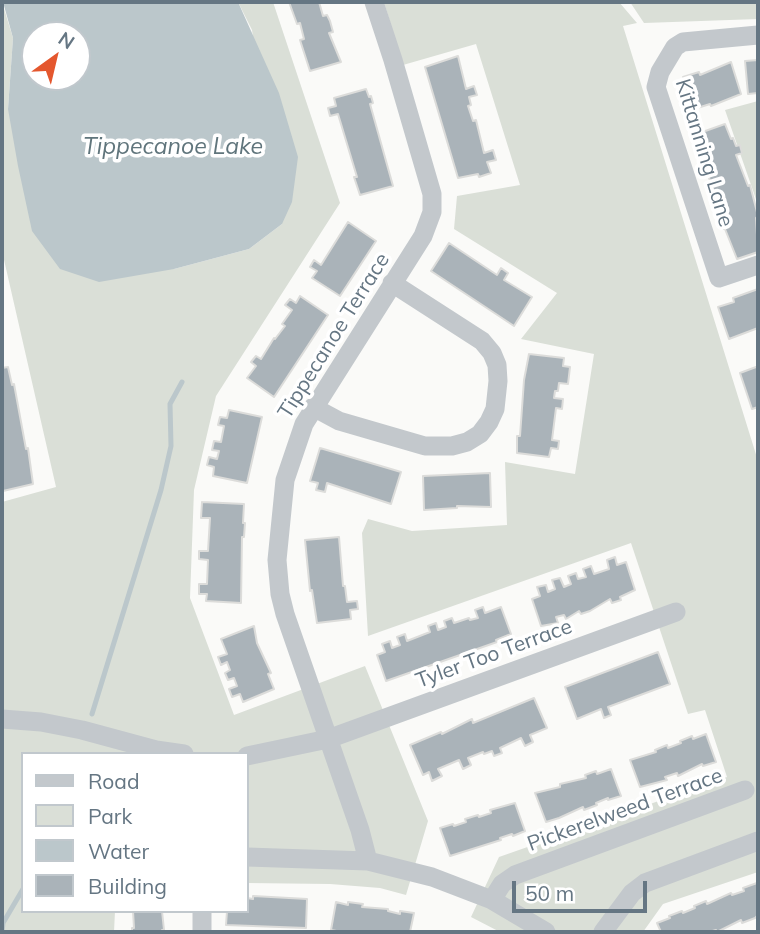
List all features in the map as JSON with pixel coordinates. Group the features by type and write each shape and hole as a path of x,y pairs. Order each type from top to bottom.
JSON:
{"street":[{"name":"Tippecanoe Terrace","path":"368,861 285,614 277,574 280,510 296,442 313,407 428,226 432,212 432,194 374,2"},
{"name":"Kittanning Lane","path":"758,35 683,42 675,47 660,72 656,88 719,278 758,265"},
{"path":"313,407 338,421 425,446 452,446 467,442 480,434 489,422 495,409 498,381 497,366 492,353 482,341 393,283"},
{"name":"Tyler Too Terrace","path":"248,755 328,739 676,612"},
{"path":"2,719 41,722 170,752"},
{"name":"Pickerelweed Terrace","path":"492,900 502,884 515,875 745,790"},
{"path":"603,932 632,893 645,883 758,841"},
{"path":"248,857 368,861 432,877 492,900 546,932"},
{"path":"202,913 202,932"}],"green space":[{"path":"2,2 13,38 8,109 174,269 249,249 282,224 252,30 238,2 273,2 340,203 216,396 194,490 190,598 234,715 365,666 428,821 406,895 380,888 330,884 248,883 248,752 21,752 21,913 115,913 114,932 2,932 2,502 56,487 2,251"},
{"path":"384,2 619,2 637,23 623,26 758,461 758,872 663,904 643,932 500,932 471,917 499,857 727,777 705,710 688,714 631,543 368,636 362,533 368,519 412,531 507,525 505,462 575,474 594,354 521,339 557,293 454,229 457,196 520,185 476,44 403,65"},
{"path":"630,2 758,2 758,19 644,23"},
{"path":"758,101 758,205 725,110"}],"water":[{"name":"Tippecanoe Lake","path":"3,2 238,2 279,93 298,157 292,202 282,224 249,249 174,269 99,282 60,269 32,231 8,109 13,38"}],"building":[{"path":"289,2 319,2 323,16 327,15 330,21 333,32 329,33 341,62 310,71 300,40 304,39 300,23 297,24"},
{"path":"458,56 466,89 474,86 477,95 469,97 471,105 468,106 473,121 476,120 484,153 493,150 496,160 487,162 491,173 479,177 478,174 458,178 425,67"},
{"path":"758,60 758,93 748,94 745,61"},
{"path":"731,62 741,94 711,106 710,104 694,109 683,77 699,72 700,75"},
{"path":"366,89 373,103 370,104 393,186 360,195 338,114 330,116 328,108 336,106 334,98"},
{"path":"725,124 736,146 740,145 742,153 736,155 748,186 750,185 758,216 758,252 737,259 716,213 720,211 694,135"},
{"path":"348,222 376,241 340,296 312,278 317,271 310,267 314,260 321,265"},
{"path":"449,243 497,275 501,268 508,273 504,280 532,297 514,326 431,271"},
{"path":"758,289 758,328 729,339 718,307"},
{"path":"300,296 328,315 274,397 247,378 256,366 251,362 256,356 261,359 285,326 282,324 292,310 285,305 290,299 296,303"},
{"path":"529,354 564,358 563,366 570,367 568,384 559,383 558,391 555,391 554,398 563,399 562,409 556,408 552,440 559,441 558,449 551,448 549,457 517,453"},
{"path":"8,367 12,385 14,384 26,449 28,448 33,484 3,491 2,368"},
{"path":"756,367 758,407 752,409 740,373"},
{"path":"229,410 262,417 247,483 213,476 214,467 207,465 209,457 217,459 219,451 212,450 214,441 221,442 224,426 218,425 220,417 227,418"},
{"path":"320,448 401,472 391,504 327,483 325,492 316,490 318,483 310,481"},
{"path":"490,473 491,507 457,506 424,510 423,476"},
{"path":"202,502 244,504 241,603 206,601 207,594 199,594 199,584 207,584 208,560 199,559 199,551 208,551 210,518 201,518"},
{"path":"339,537 347,602 357,601 358,609 350,610 351,619 317,623 312,590 310,591 305,540"},
{"path":"615,557 617,565 626,562 635,590 620,597 621,600 612,603 610,599 590,611 581,614 579,611 566,619 564,615 556,617 558,623 541,626 532,599 540,596 537,587 546,585 548,592 555,589 552,580 560,578 564,587 571,584 568,576 576,573 578,579 586,577 583,569 591,566 594,574 609,569 607,560"},
{"path":"483,607 485,613 501,607 511,634 496,640 497,642 386,681 377,655 385,652 382,644 390,641 392,648 400,645 397,637 405,634 407,641 430,632 428,626 436,623 438,630 446,627 444,621 452,618 454,623 478,618 475,610"},
{"path":"254,626 257,643 271,673 268,674 274,689 243,702 240,694 232,697 229,689 237,686 234,678 228,680 225,673 230,670 227,662 221,665 218,657 227,654 221,639"},
{"path":"658,652 670,684 608,707 611,715 604,718 601,709 577,719 565,687"},
{"path":"534,698 547,728 530,735 533,742 525,746 521,738 500,748 502,753 494,756 492,751 483,752 468,758 471,765 463,769 459,760 438,769 442,776 432,781 429,772 423,775 410,745 441,732 442,734 472,719 473,723"},
{"path":"706,734 716,762 703,766 702,764 678,776 677,773 665,777 667,780 640,787 630,760 656,752 655,750 667,745 668,748 681,743 680,741 692,736 693,739"},
{"path":"611,769 621,796 608,798 596,803 597,805 584,810 583,807 546,822 535,793 586,778 585,775 596,771 597,774"},
{"path":"515,803 525,831 450,856 440,828 466,822 465,819 478,815 479,817 491,813 490,810"},
{"path":"757,883 758,915 755,918 742,923 741,920 717,932 661,932 657,923 670,918 669,916 682,911 683,913 706,901 707,904 731,893 732,895 744,891 743,888"},
{"path":"253,896 307,899 306,928 226,925 227,913 248,913 248,898 253,899"},
{"path":"336,902 348,905 348,902 363,904 362,907 388,909 400,914 400,911 414,913 410,932 331,930"},
{"path":"133,913 162,913 162,932 132,932"}],"waterway":[{"path":"92,714 161,490 171,446 170,404 182,382"},
{"path":"2,932 3,923 21,892"}]}
